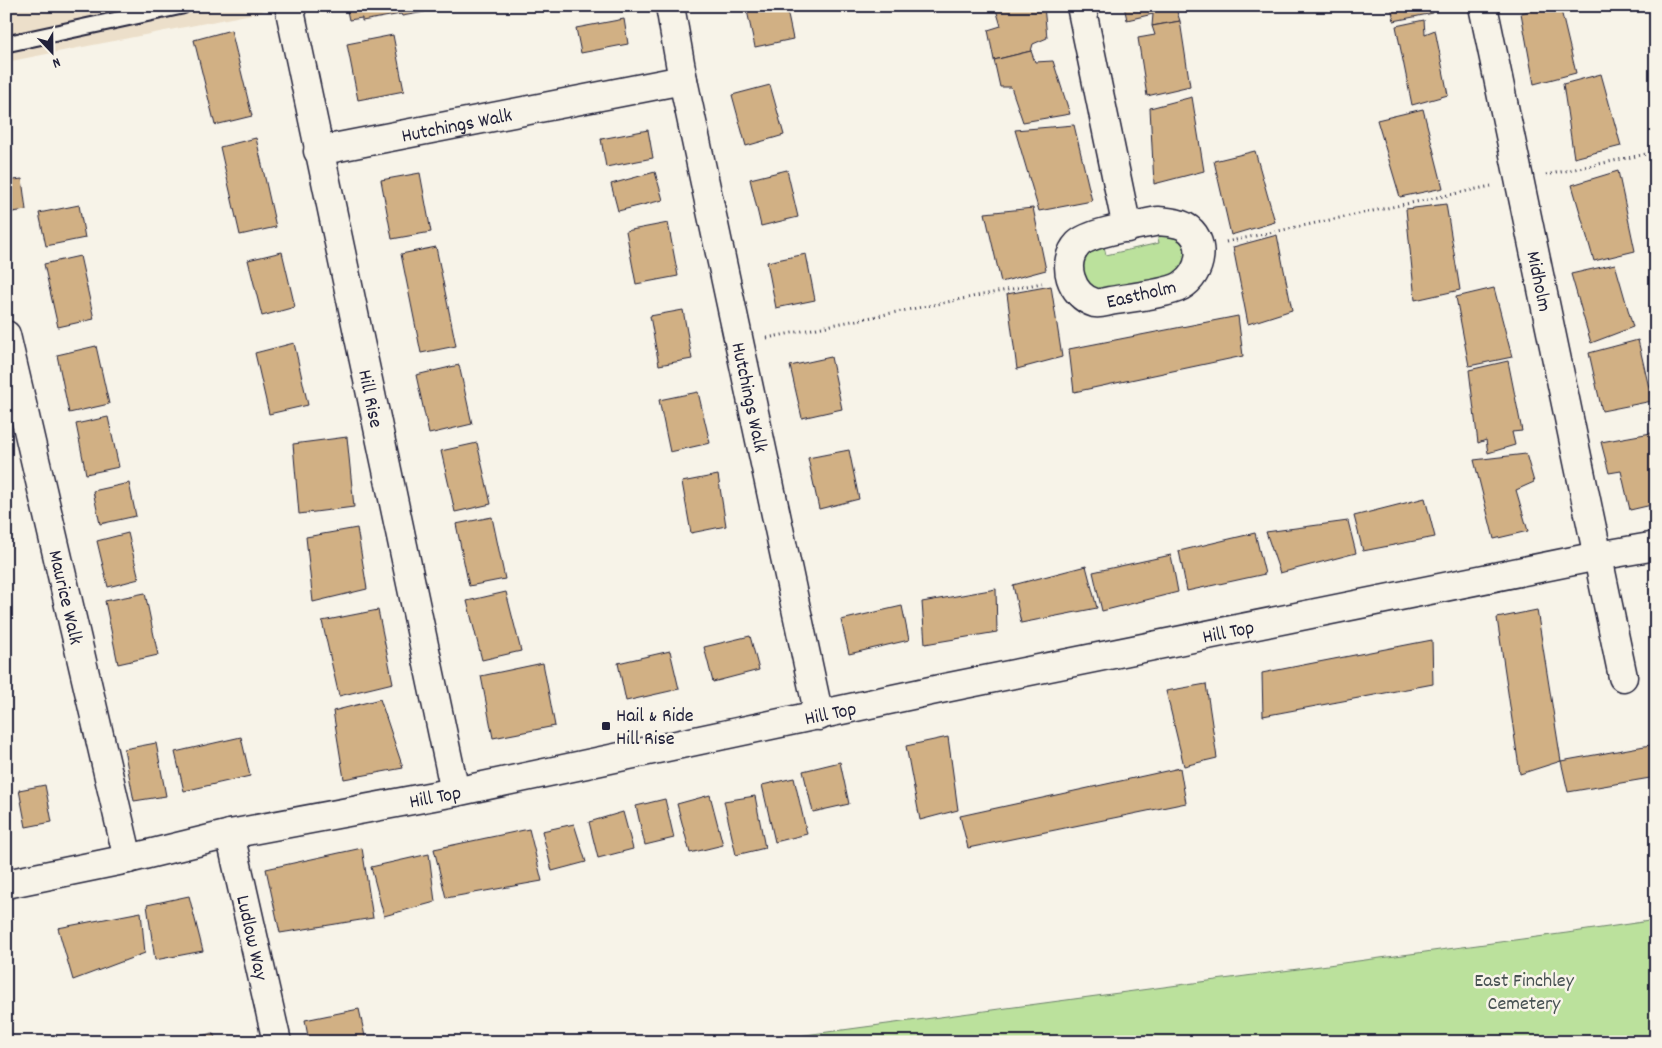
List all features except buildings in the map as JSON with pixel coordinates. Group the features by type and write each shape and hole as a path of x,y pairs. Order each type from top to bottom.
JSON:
{"street":[{"name":"Hill Rise","path":"289,6 318,151 455,792"},
{"name":"Hutchings Walk","path":"670,6 683,80 819,716"},
{"path":"1081,6 1127,228"},
{"name":"Midholm","path":"1483,6 1623,677"},
{"name":"Hutchings Walk","path":"318,151 683,80"},
{"path":"1070,278 1069,266 1072,254 1079,243 1094,235 1158,221 1177,223 1186,227 1196,236 1200,248"},
{"name":"Eastholm","path":"1070,278 1076,290 1086,299 1097,304 1168,290 1180,287 1190,279 1197,268 1200,248"},
{"name":"Maurice Walk","path":"6,335 128,859"},
{"name":"Hill Top","path":"6,884 128,859 230,834 455,792 958,685 1598,556 1656,546"},
{"name":"Ludlow Way","path":"230,834 277,1042"}],"lane":[{"path":"6,44 182,6"}],"path":[{"path":"1200,248 1656,152"},
{"path":"740,344 1070,278"}],"shaded area":[{"path":"6,6 261,6 262,12 6,62"}],"green space":[{"path":"1156,230 1188,241 1184,273 1098,295 1083,285 1080,257 1103,242 1106,255 1159,243"},
{"name":"East Finchley Cemetery","path":"1656,920 1656,1042 753,1042 1567,933"}],"place":[{"name":"Hail & Ride Hill Rise","path":"606,726"}]}
